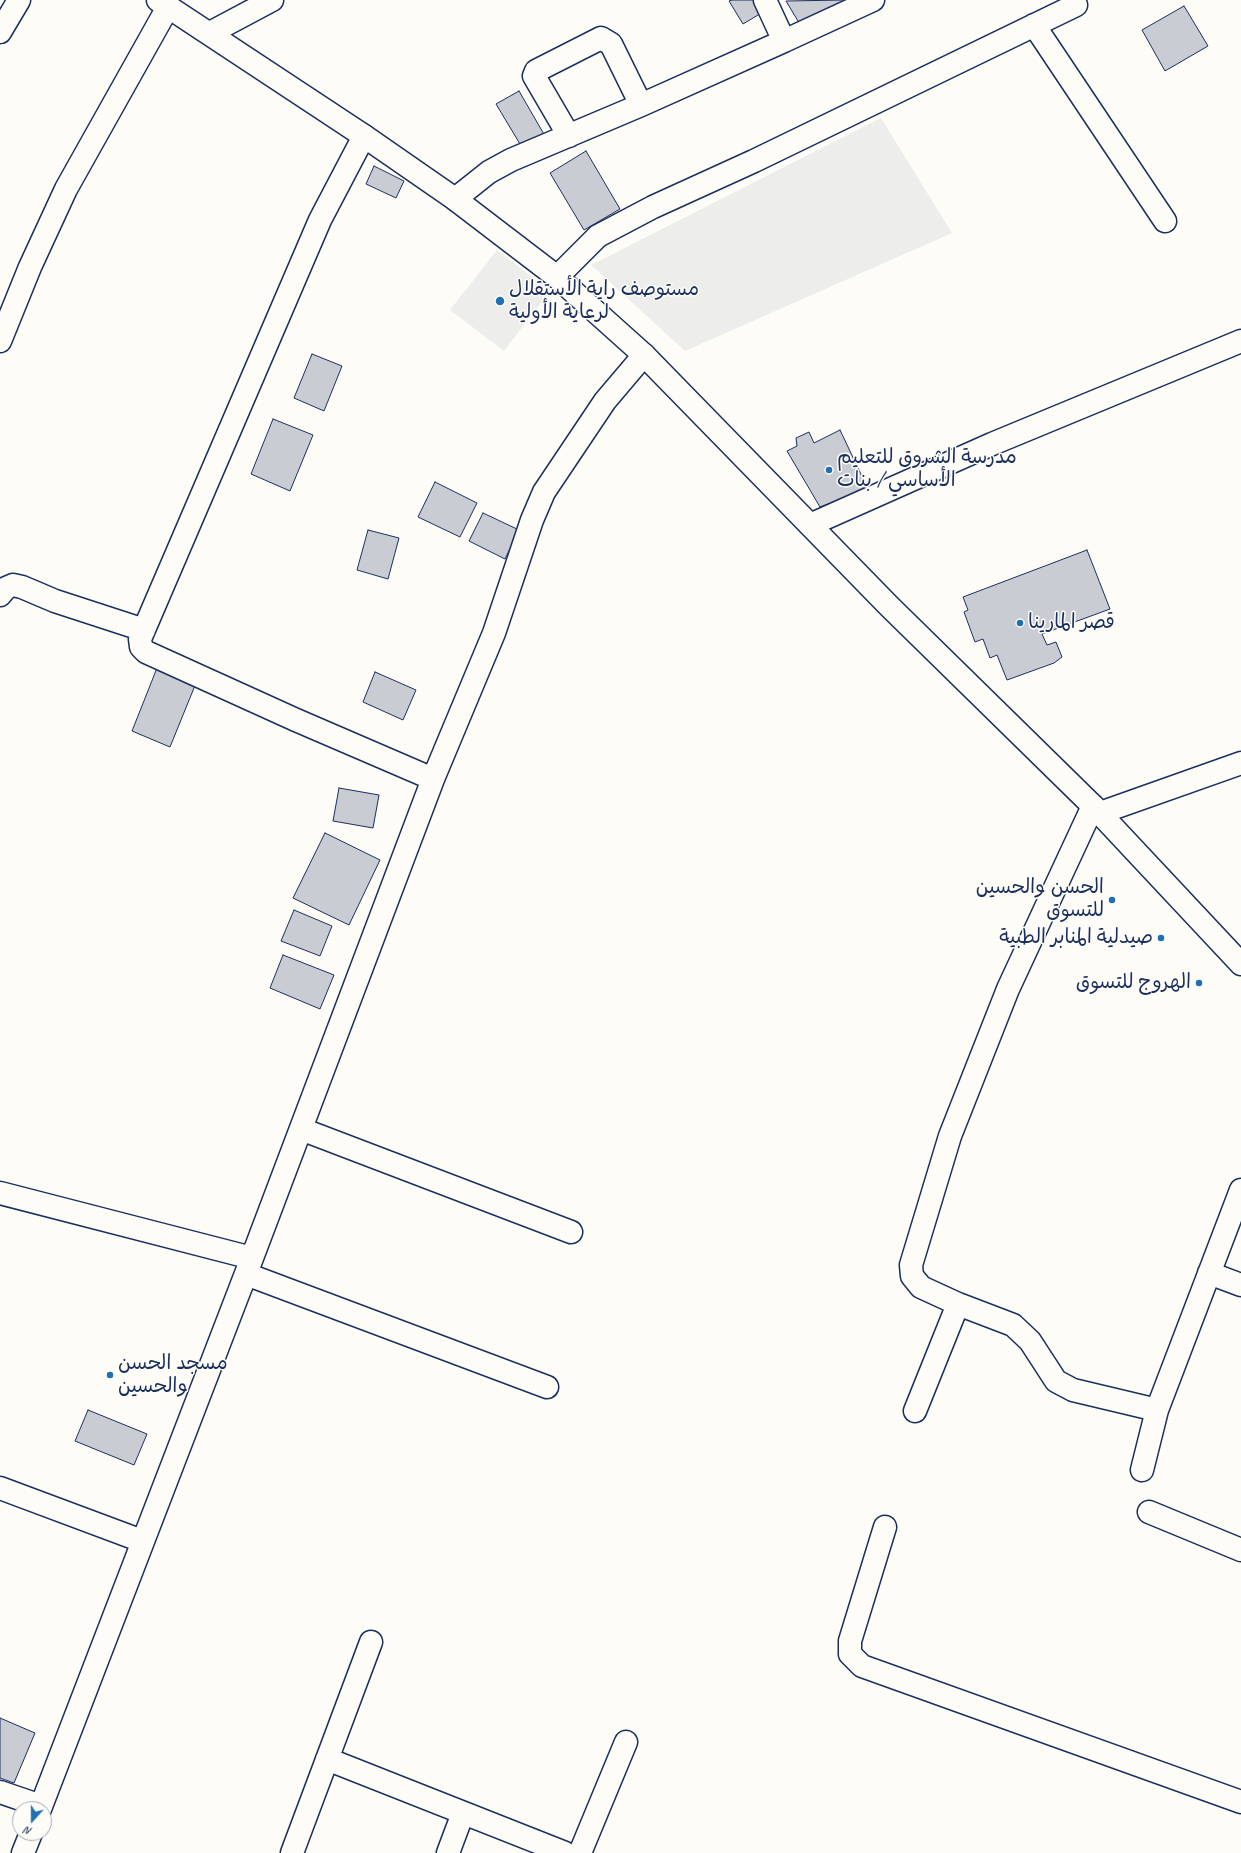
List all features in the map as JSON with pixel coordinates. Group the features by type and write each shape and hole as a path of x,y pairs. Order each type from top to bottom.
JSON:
{"street":[{"path":"0,32 19,0"},
{"path":"210,33 272,0"},
{"path":"765,0 784,40"},
{"path":"455,199 489,172 500,166 641,105 873,0"},
{"path":"0,341 30,267 66,189 163,4 210,33 455,199 557,278 644,355 889,606 1097,809 1241,964"},
{"path":"557,278 598,236 653,207 754,161 1076,5"},
{"path":"1034,25 1165,221"},
{"path":"570,136 534,76 536,71 601,38 611,44 641,105"},
{"path":"364,136 320,220 140,639 141,647 146,652 296,720 433,779"},
{"path":"810,525 992,444 1241,341"},
{"path":"42,1801 249,1266 433,779 494,633 532,520 544,492 605,401 644,355"},
{"path":"0,595 6,588 13,585 22,587 55,602 144,630"},
{"path":"1157,1410 1073,1390 1056,1381 1030,1341 1013,1325 958,1304 921,1287 912,1276 911,1265 953,1129 1008,989 1097,809 1241,763"},
{"path":"301,1129 571,1232"},
{"path":"1142,1470 1157,1410 1241,1190"},
{"path":"0,1193 249,1266 547,1387"},
{"path":"1210,1272 1241,1285"},
{"path":"915,1411 958,1304"},
{"path":"0,1488 142,1541"},
{"path":"1149,1512 1241,1550"},
{"path":"885,1527 850,1641 850,1654 862,1666 1241,1802"},
{"path":"292,1853 372,1642"},
{"path":"580,1853 626,1742"},
{"path":"327,1759 565,1853"},
{"path":"0,1792 24,1801"},
{"path":"448,1853 463,1813"},
{"path":"23,1853 28,1841"}],"shaded area":[{"path":"881,118 952,233 685,351 591,265"},
{"name":"مستوصف راية الأستقلال لرعاية الأولية","path":"497,250 550,291 504,351 450,310"}],"building":[{"path":"763,0 768,9 743,24 729,1"},
{"path":"844,0 848,6 804,31 786,1"},
{"path":"1184,6 1208,46 1165,71 1142,30"},
{"path":"519,91 545,136 523,149 496,104"},
{"path":"586,151 620,209 584,230 550,173"},
{"path":"374,166 404,181 396,198 366,184"},
{"path":"312,354 342,366 324,411 294,398"},
{"path":"273,419 313,435 290,491 251,474"},
{"name":"مدرسة الشروق للتعليم الأساسي / بنات","path":"840,430 868,489 820,507 787,451 797,446 796,438 809,432 814,443"},
{"path":"435,482 477,503 460,537 418,517"},
{"path":"483,513 519,530 505,559 469,541"},
{"path":"368,530 399,538 388,579 357,570"},
{"name":"قصر المارينا","path":"1087,550 1110,609 1042,634 1047,645 1056,642 1062,657 1054,663 1007,680 997,655 990,658 983,639 975,642 964,612 968,610 963,597"},
{"path":"157,668 196,683 170,747 132,731"},
{"path":"375,672 416,690 403,720 363,702"},
{"path":"339,788 379,795 373,828 333,821"},
{"path":"325,833 380,860 349,925 293,898"},
{"path":"294,910 332,926 320,956 281,941"},
{"path":"283,955 334,975 320,1009 270,988"},
{"path":"88,1410 147,1434 134,1465 75,1441"},
{"path":"0,1718 35,1733 14,1783 0,1778"}],"place":[{"name":"مستوصف راية الأستقلال لرعاية الأولية","path":"500,301"},
{"name":"مدرسة الشروق للتعليم الأساسي / بنات","path":"829,470"},
{"name":"قصر المارينا","path":"1020,623"},
{"name":"الحسن والحسين للتسوق","path":"1112,900"},
{"name":"صيدلية المنابر الطبية","path":"1161,938"},
{"name":"الهروج للتسوق","path":"1199,983"},
{"name":"مسجد الحسن والحسين","path":"110,1375"}]}
